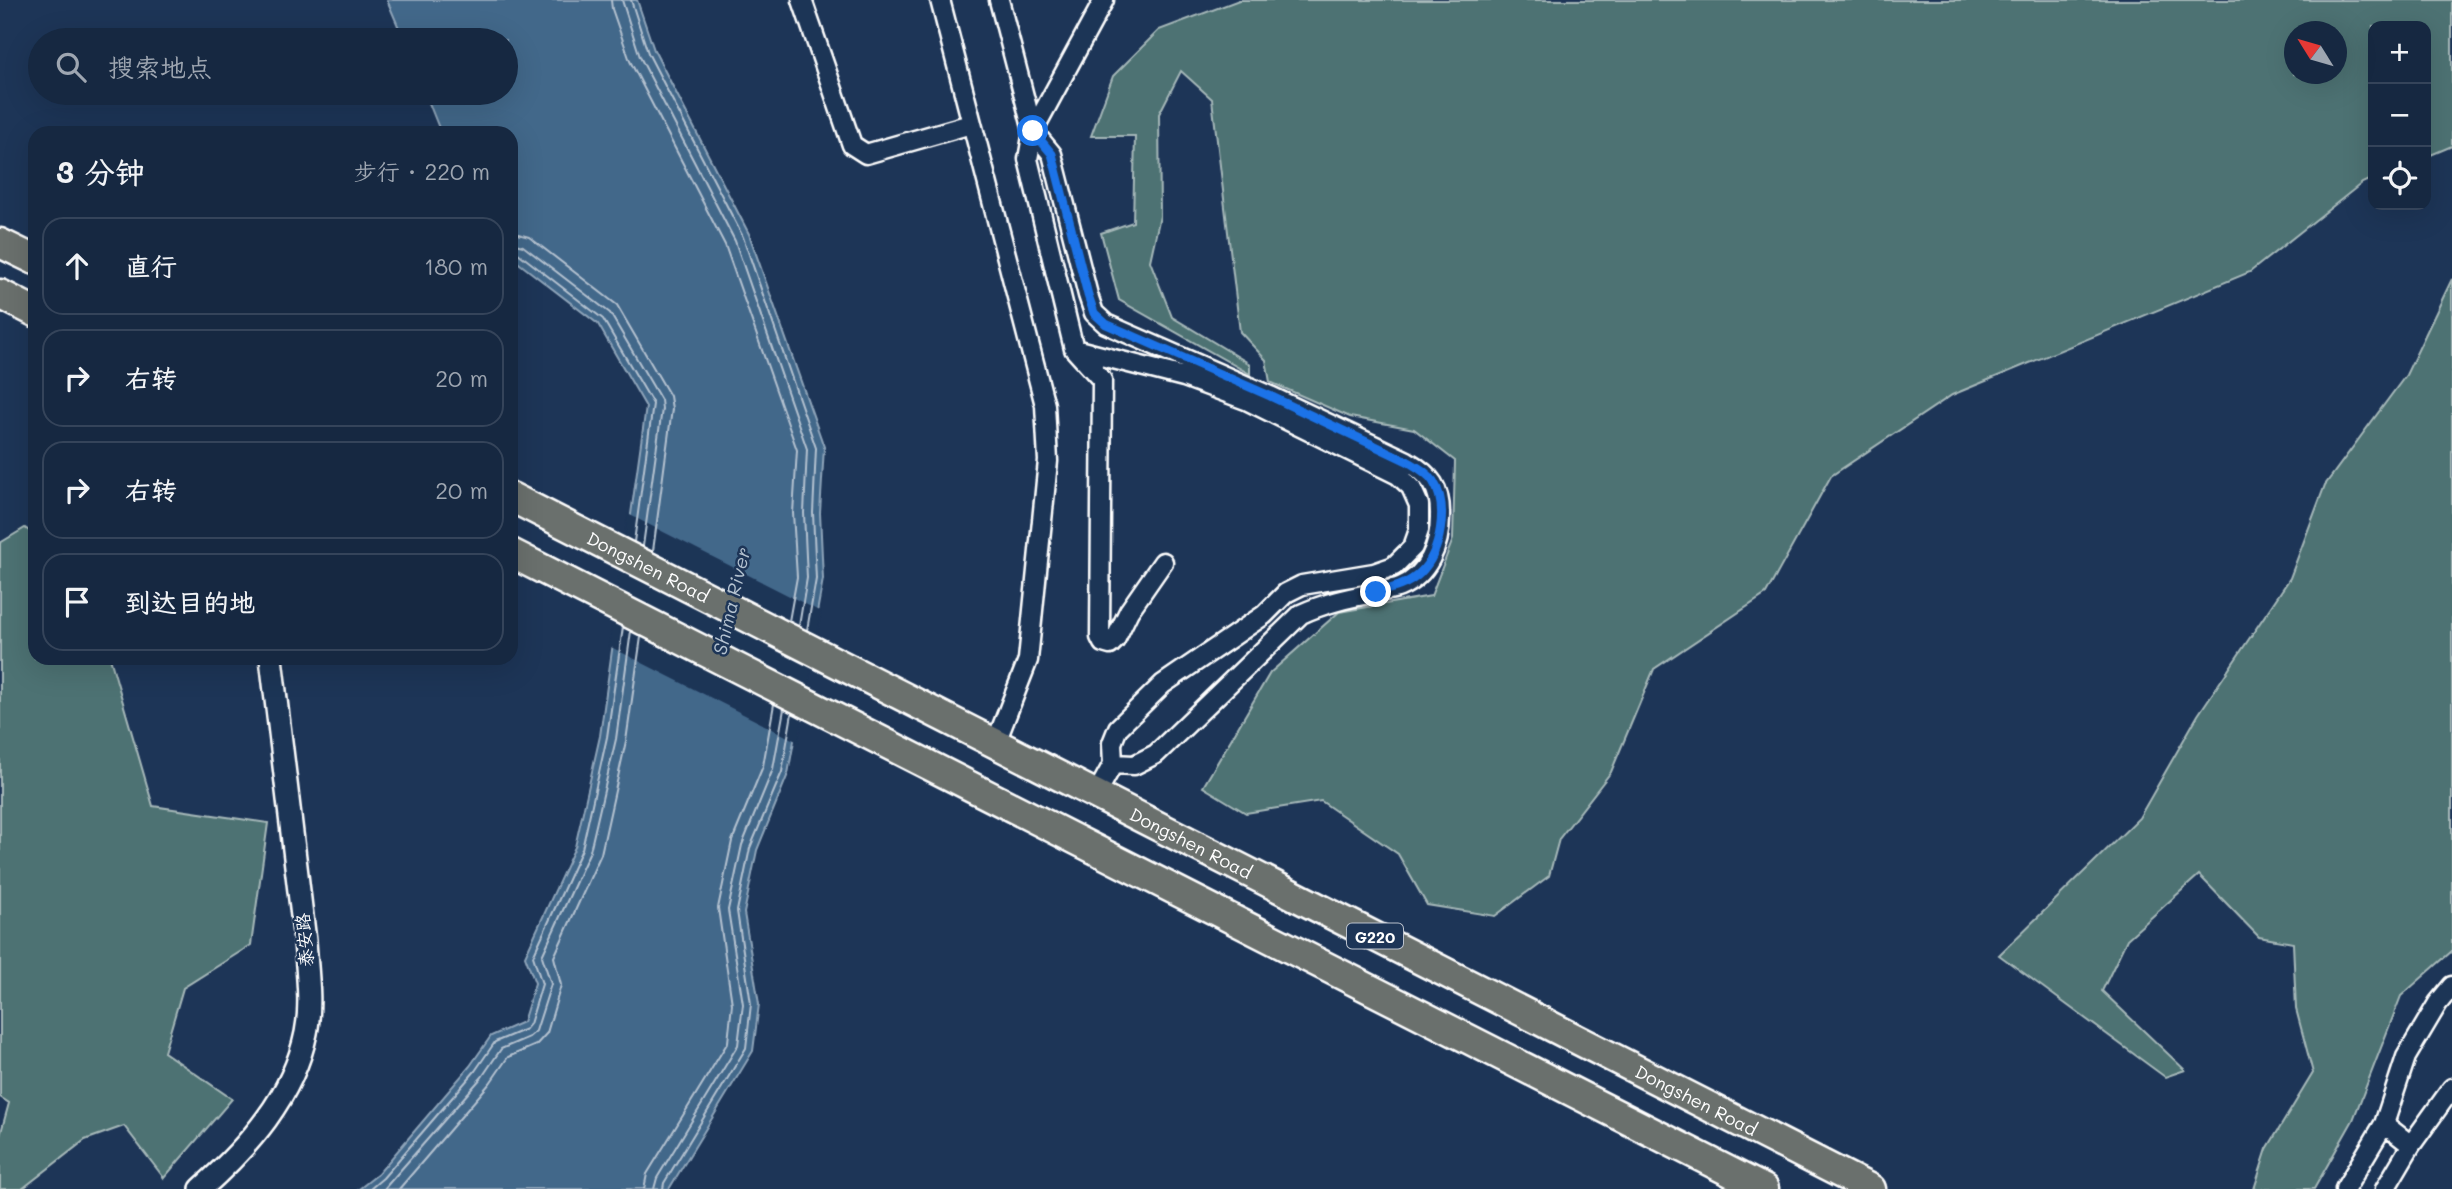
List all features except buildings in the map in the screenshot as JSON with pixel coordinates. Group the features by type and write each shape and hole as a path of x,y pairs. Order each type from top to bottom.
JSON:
{"highway":[{"path":"0,243 28,257"},
{"path":"0,294 28,308"},
{"name":"Dongshen Road","path":"518,500 1871,1189"},
{"name":"G220","path":"518,557 1764,1189"}],"street":[{"path":"802,0 852,145 866,154 971,124"},
{"path":"940,0 1045,405 1048,435 1048,461 1028,660 996,742"},
{"path":"999,0 1033,131 1052,154 1094,313 1106,324 1270,396 1407,461 1434,482 1440,507 1440,531 1434,553 1420,574 1400,587 1323,604 1301,614 1156,754 1134,765 1113,764"},
{"path":"1104,0 1033,131 1028,159 1074,349 1102,380 1102,643 1110,645 1115,640 1129,611 1163,562"},
{"path":"1074,349 1184,377 1247,400 1398,475 1411,488 1419,505 1419,530 1413,547 1394,566 1374,573 1303,585 1286,593 1253,623 1163,684 1118,728 1112,743 1113,764 1097,793"},
{"name":"泰安路","path":"201,1189 240,1153 268,1119 291,1077 306,1033 308,987 305,941 272,665"},
{"path":"2345,1189 2384,1124 2406,1057 2438,1003 2452,986"},
{"path":"2385,1189 2411,1145 2452,1088"},
{"path":"2384,1124 2411,1145"}],"green space":[{"path":"1239,0 2452,0 2452,146 2431,155 2431,21 2368,21 2368,180 2250,272 1952,395 1831,476 1766,594 1654,669 1611,772 1559,839 1549,876 1495,916 1427,905 1398,854 1321,801 1246,813 1203,787 1270,673 1339,612 1431,596 1453,539 1455,461 1414,429 1350,417 1270,382 1266,360 1240,332 1212,99 1181,71 1159,114 1160,216 1150,261 1172,317 1250,364 1250,374 1119,300 1101,233 1133,222 1135,136 1091,136 1113,76 1159,30"},
{"path":"2452,279 2452,951 2401,996 2353,1120 2314,1189 2254,1189 2267,1149 2313,1073 2296,1009 2293,943 2259,937 2199,875 2127,939 2102,991 2185,1070 2165,1077 1999,955 2139,818 2198,715 2290,578 2325,485 2406,375"},
{"path":"25,528 28,530 28,665 112,665 153,806 268,823 251,945 183,988 164,1052 232,1099 164,1178 124,1126 85,1140 22,1189 0,1189 0,1136 9,1103 0,1097 0,543"}],"water":[{"name":"Shima River","path":"387,0 637,0 654,50 749,234 824,447 820,513 823,579 788,774 757,850 744,913 759,1004 753,1051 669,1189 359,1189 378,1174 470,1066 491,1036 523,1022 535,983 525,956 575,847 600,736 646,407 598,324 518,262 518,126 438,126 430,105 518,105 518,28 399,28"}],"pier":[{"path":"628,514 821,612 798,742 609,646"}],"route":[{"path":"1033,131 1052,154 1088,295 1094,313 1106,324 1270,396 1407,461 1434,482 1440,507 1440,531 1434,553 1420,574 1400,587 1376,592"}]}
